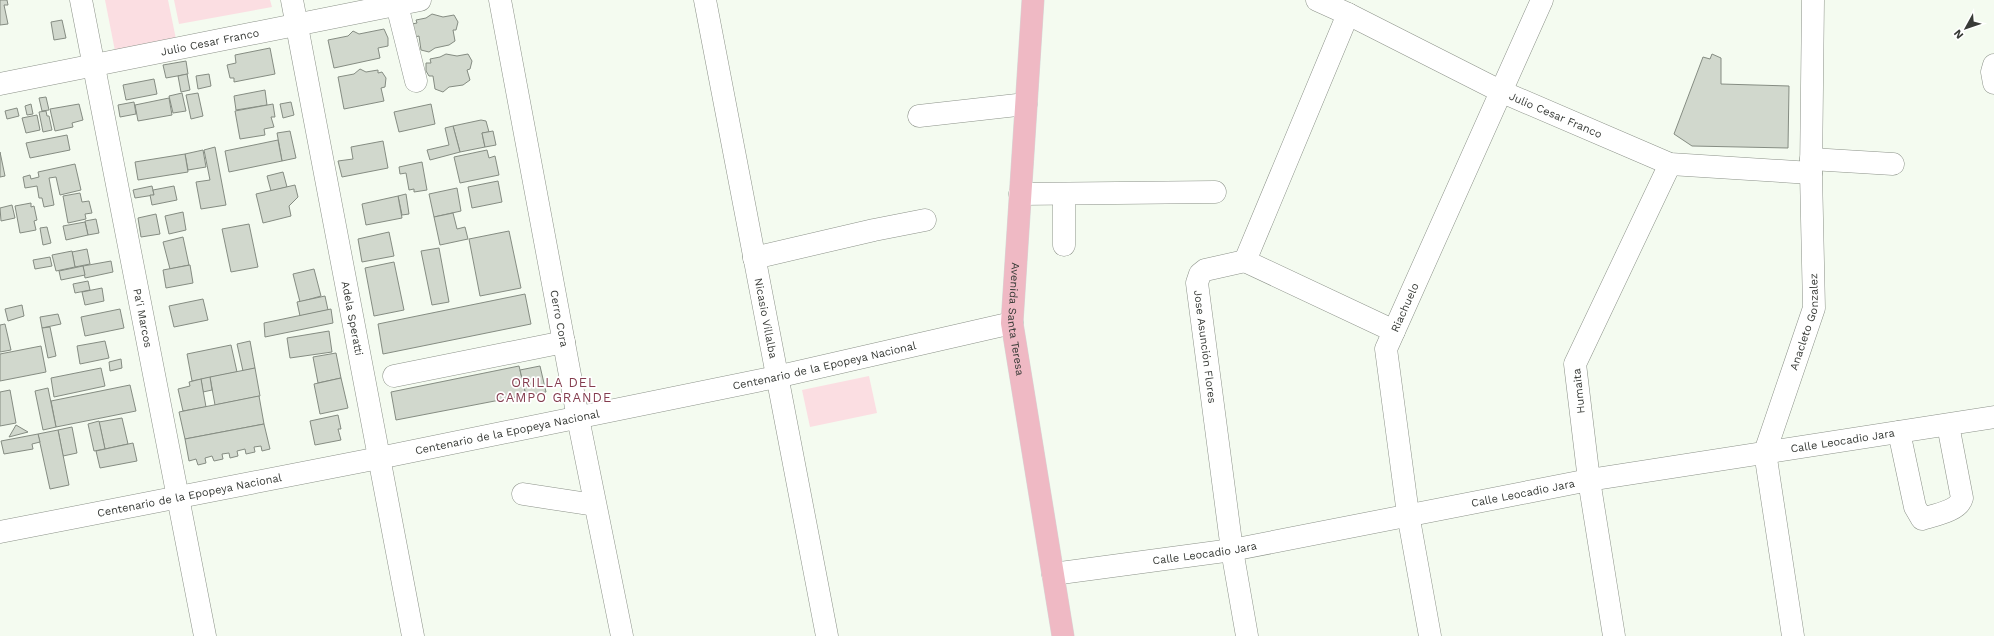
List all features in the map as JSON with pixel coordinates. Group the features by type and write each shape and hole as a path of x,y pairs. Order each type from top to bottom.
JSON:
{"main road":[{"name":"Avenida Santa Teresa","path":"1033,0 1012,323 1063,636"}],"street":[{"name":"Pa'i Marcos","path":"80,0 94,64 205,636"},
{"name":"Adela Speratti","path":"292,0 298,24 413,636"},
{"name":"Julio Cesar Franco","path":"0,84 420,0"},
{"name":"Cerro Cora","path":"500,0 578,418 622,636"},
{"name":"Nicasio Villalba","path":"705,0 776,377 827,636"},
{"name":"Julio Cesar Franco","path":"1317,0 1348,14 1500,91 1670,164 1811,166 1893,164"},
{"name":"Riachuelo","path":"1430,636 1408,514 1386,349 1500,91 1542,0"},
{"name":"Anacleto Gonzalez","path":"1793,636 1765,452 1814,308 1811,166 1813,0"},
{"path":"397,4 416,81"},
{"path":"1348,14 1245,261 1394,331"},
{"path":"1994,65 1992,72 1994,83"},
{"path":"920,116 1026,104"},
{"name":"Humaita","path":"1614,636 1589,480 1575,364 1670,164"},
{"path":"1020,194 1215,192"},
{"path":"1064,194 1064,245"},
{"path":"754,258 874,230 925,220"},
{"name":"Jose Asunción Flores","path":"1245,261 1205,270 1200,274 1197,283 1232,550 1247,636"},
{"name":"Centenario de la Epopeya Nacional","path":"0,532 578,418 776,377 1012,323"},
{"path":"394,376 564,342"},
{"name":"Calle Leocadio Jara","path":"1053,574 1232,550 1408,514 1589,480 1994,417"},
{"path":"1899,432 1915,507 1922,519 1957,507 1961,502 1962,498 1948,425"},
{"path":"522,494 596,505"}],"shaded area":[{"path":"105,0 168,0 177,44 116,56"},
{"path":"174,0 270,0 272,7 179,24"},
{"path":"869,376 877,413 810,427 802,390"}],"building":[{"path":"0,0 7,0 8,5 4,5 8,24 0,25"},
{"path":"432,14 443,17 454,15 458,22 456,30 453,30 455,41 449,45 435,48 429,52 421,50 419,36 415,37 412,24 417,23 416,20 426,18"},
{"path":"62,20 66,38 54,40 51,22"},
{"path":"384,29 388,38 388,46 378,48 380,58 334,68 328,40 348,36 353,31 359,34"},
{"path":"270,48 275,74 234,82 234,78 230,78 227,65 236,63 235,55"},
{"path":"446,54 457,56 468,54 472,61 470,69 467,70 470,80 463,85 449,87 443,92 435,89 433,76 429,76 426,71 426,63 431,63 430,59"},
{"path":"1712,54 1721,58 1721,84 1789,86 1788,148 1692,146 1674,134 1703,57 1710,59"},
{"path":"186,61 188,74 166,78 163,65"},
{"path":"360,69 366,72 378,70 378,73 382,72 386,78 385,87 381,88 384,101 344,109 338,77 354,74"},
{"path":"187,74 190,90 181,92 178,76"},
{"path":"209,74 211,86 198,89 196,76"},
{"path":"154,79 157,94 126,100 123,85"},
{"path":"265,90 267,105 236,110 234,96"},
{"path":"182,93 186,111 173,113 169,96"},
{"path":"198,93 203,116 191,119 186,95"},
{"path":"46,97 49,110 42,111 39,98"},
{"path":"169,98 172,115 138,121 135,105"},
{"path":"134,102 136,114 120,117 118,105"},
{"path":"291,102 294,115 283,118 280,104"},
{"path":"31,104 33,114 27,115 25,106"},
{"path":"79,104 83,120 72,123 73,127 55,131 50,109"},
{"path":"273,104 275,117 271,117 274,127 264,129 265,135 240,139 235,111"},
{"path":"431,104 435,124 399,132 394,112"},
{"path":"17,108 19,116 7,119 5,111"},
{"path":"46,111 47,116 49,116 52,130 43,132 39,112"},
{"path":"37,115 40,130 26,133 22,118"},
{"path":"481,120 486,121 489,132 482,133 485,147 460,152 453,126"},
{"path":"453,126 460,152 430,160 427,150 449,145 445,128"},
{"path":"290,131 296,158 282,161 277,133"},
{"path":"493,131 496,145 485,147 482,133"},
{"path":"67,135 70,150 30,158 26,143"},
{"path":"278,140 282,161 229,172 225,151"},
{"path":"383,141 388,168 342,177 338,161 353,159 351,147"},
{"path":"215,147 226,205 201,209 196,182 210,180 204,150"},
{"path":"203,150 206,167 188,170 185,154"},
{"path":"487,150 489,158 495,156 499,175 460,183 454,157"},
{"path":"0,152 5,176 0,177"},
{"path":"185,154 188,172 138,180 135,162"},
{"path":"422,162 427,190 414,192 414,189 409,190 406,173 400,174 399,167"},
{"path":"75,164 81,190 60,195 56,177 49,178 54,205 44,207 42,198 39,198 37,186 25,188 23,177 30,175 31,179 39,177 38,172"},
{"path":"283,172 287,187 271,191 267,176"},
{"path":"498,181 502,202 472,208 468,187"},
{"path":"295,185 298,197 289,206 291,216 263,223 256,194"},
{"path":"152,186 154,195 135,198 133,190"},
{"path":"174,186 177,200 152,205 150,195 154,195 153,190"},
{"path":"457,188 461,211 434,217 429,194"},
{"path":"80,193 82,202 89,201 92,213 85,214 86,219 68,223 63,196"},
{"path":"406,194 409,214 402,215 398,196"},
{"path":"398,196 402,218 366,225 362,204"},
{"path":"31,203 31,207 34,206 37,220 34,221 36,230 20,233 15,206"},
{"path":"12,205 15,218 1,221 0,208"},
{"path":"183,212 186,230 169,234 165,216"},
{"path":"453,213 457,229 465,227 468,239 440,245 434,217"},
{"path":"156,214 160,234 141,237 138,218"},
{"path":"96,219 99,233 88,235 85,221"},
{"path":"85,222 88,235 66,240 63,226"},
{"path":"249,224 258,267 231,272 222,229"},
{"path":"47,227 51,243 43,245 40,228"},
{"path":"509,231 521,288 480,296 469,239"},
{"path":"389,232 394,256 362,262 358,239"},
{"path":"183,237 189,265 170,269 163,242"},
{"path":"439,248 449,302 432,305 421,251"},
{"path":"87,249 90,264 75,267 72,252"},
{"path":"72,251 75,267 56,271 52,255"},
{"path":"50,257 52,266 35,269 33,260"},
{"path":"111,261 113,272 85,278 83,266"},
{"path":"394,262 404,310 374,316 365,268"},
{"path":"190,265 193,283 166,288 163,270"},
{"path":"83,266 85,275 61,280 59,271"},
{"path":"314,269 321,296 300,302 293,274"},
{"path":"88,281 90,290 75,293 73,284"},
{"path":"102,288 104,301 85,305 82,292"},
{"path":"525,294 531,324 383,354 378,324"},
{"path":"325,296 328,310 300,316 297,302"},
{"path":"203,299 208,320 174,327 169,306"},
{"path":"22,305 24,316 8,321 5,309"},
{"path":"120,309 124,328 85,336 81,317"},
{"path":"331,309 333,323 265,337 264,323"},
{"path":"58,314 61,324 42,328 40,317"},
{"path":"5,324 11,350 0,352 0,325"},
{"path":"50,327 56,356 48,358 42,328"},
{"path":"329,331 332,352 290,358 287,338"},
{"path":"105,341 109,358 80,364 77,346"},
{"path":"250,341 255,368 243,371 237,344"},
{"path":"231,345 237,372 192,381 187,354"},
{"path":"41,346 46,372 0,381 0,354"},
{"path":"336,353 341,378 318,383 313,357"},
{"path":"121,359 122,368 110,371 109,362"},
{"path":"519,366 526,395 396,420 391,392"},
{"path":"540,366 546,392 526,395 520,370"},
{"path":"101,368 105,386 54,397 51,378"},
{"path":"255,368 260,396 215,405 210,377"},
{"path":"210,377 212,390 203,392 201,379"},
{"path":"341,378 348,408 320,414 314,384"},
{"path":"201,379 206,407 183,411 178,389 190,386 189,382"},
{"path":"130,385 136,411 56,427 51,401"},
{"path":"48,388 56,427 43,430 35,391"},
{"path":"10,390 16,423 0,426 0,392"},
{"path":"259,396 264,424 185,439 179,412"},
{"path":"338,415 341,429 338,429 341,440 315,445 310,421"},
{"path":"122,418 128,444 105,449 99,422"},
{"path":"99,421 105,449 94,451 88,424"},
{"path":"264,424 270,449 262,451 261,446 254,447 255,452 246,454 245,449 237,451 238,456 230,458 229,453 222,454 223,459 214,461 212,456 205,458 206,463 198,465 196,459 189,461 185,439"},
{"path":"16,425 28,432 9,437"},
{"path":"72,427 77,453 63,456 58,430"},
{"path":"58,430 69,485 50,489 38,434"},
{"path":"38,434 40,442 32,444 33,449 4,454 1,441"},
{"path":"133,443 137,461 100,468 96,451"}],"district":[{"name":"ORILLA DEL CAMPO GRANDE","path":"554,390"}]}
